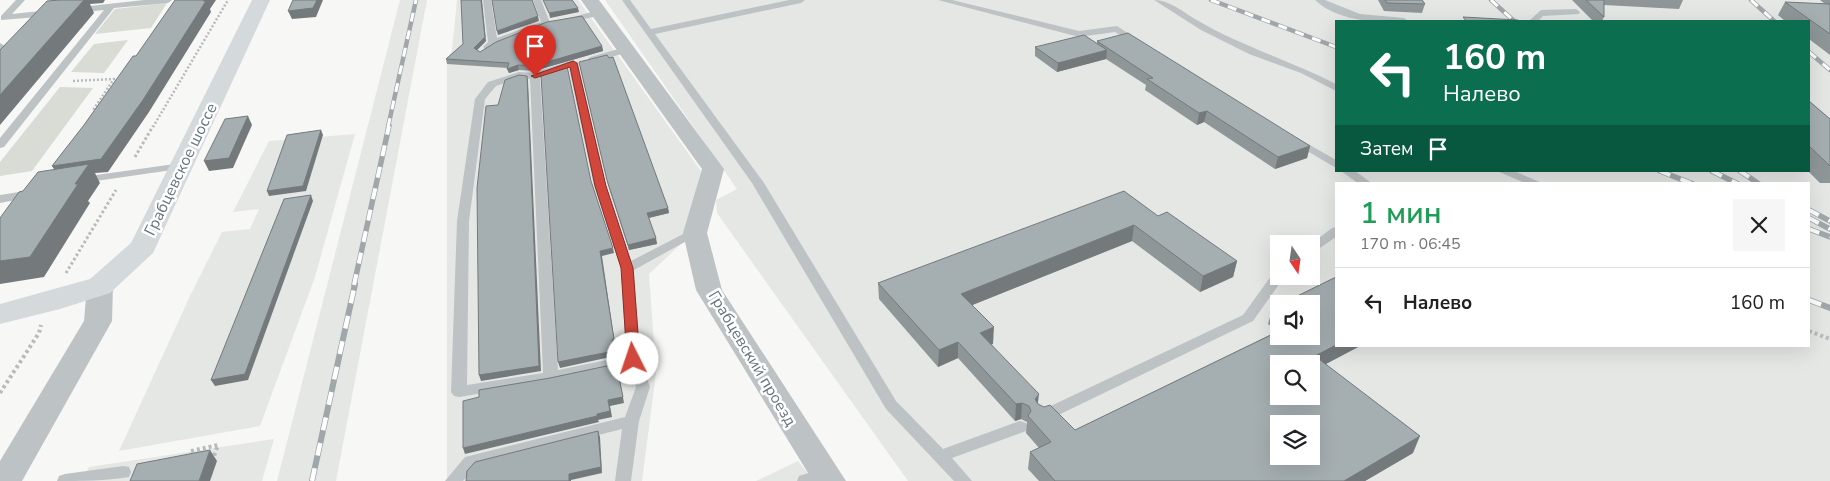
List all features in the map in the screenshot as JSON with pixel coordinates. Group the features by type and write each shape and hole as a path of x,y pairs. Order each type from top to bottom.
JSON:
{"main road":[{"name":"Грабцевское шоссе","path":"0,314 49,302 100,286 143,247 261,0"}],"street":[{"name":"Грабцевский проезд","path":"595,7 714,169 696,233 709,290 821,479"},
{"path":"4,481 98,321 100,286"}],"lane":[{"path":"0,27 4,18 21,0"},
{"path":"4,18 168,0"},
{"path":"488,0 493,43"},
{"path":"537,0 546,23"},
{"path":"626,0 758,183 891,406 942,456 964,481"},
{"path":"650,32 801,0"},
{"path":"942,0 1079,34 1117,29 1150,50"},
{"path":"1158,0 1204,28 1252,52 1304,71 1335,87"},
{"path":"1319,0 1335,10 1360,18 1389,20"},
{"path":"0,145 111,6"},
{"path":"482,52 493,43 595,7"},
{"path":"1534,20 1541,13 1576,12"},
{"path":"0,46 2,53 0,66"},
{"path":"626,50 573,63 535,76 518,75 492,84 480,99 464,221 459,392 551,377 633,359"},
{"path":"573,63 600,186 627,268 633,359 643,387 631,422 623,481"},
{"path":"535,76 551,377"},
{"path":"1286,133 1335,164"},
{"path":"70,182 182,166"},
{"path":"1349,172 1364,182"},
{"path":"1506,172 1533,182"},
{"path":"0,199 29,195 44,188"},
{"path":"20,209 29,195"},
{"path":"1320,243 1335,232"},
{"path":"627,268 696,233"},
{"path":"1043,416 1248,318 1272,285"},
{"path":"453,481 471,461 631,422"},
{"path":"942,456 1020,427"},
{"path":"65,481 123,472 119,481"}],"path":[{"path":"0,393 38,333 49,302 228,0"},
{"path":"50,82 114,79 93,110"},
{"path":"1810,331 1830,339"},
{"path":"191,450 218,445 212,461"}],"shaded area":[{"path":"400,0 427,0 336,481 277,481"},
{"path":"457,0 578,0 701,171 682,243 649,274 656,373 642,481 447,481 447,64 452,50"},
{"path":"605,0 1830,0 1830,481 908,481 717,213 716,200 737,189"},
{"path":"167,3 151,28 95,34 115,9"},
{"path":"128,40 104,73 71,72 94,44"},
{"path":"60,87 93,88 32,171 0,176 0,162"},
{"path":"355,134 315,277 260,426 119,451 190,296 222,232 250,229 259,209 233,212 269,141"},
{"path":"274,439 262,481 81,481 89,467"},
{"path":"798,461 814,481 756,481"}],"building":[{"path":"84,0 0,95 0,50 47,1"},
{"path":"175,0 206,1 143,100 101,159 52,166 133,56 136,56"},
{"path":"293,0 317,0 313,8 288,11"},
{"path":"461,0 481,0 485,37 474,48 480,52 496,42 547,22 582,16 602,46 533,66 518,65 507,69 509,63 446,59 463,44"},
{"path":"492,0 532,0 538,16 497,31"},
{"path":"543,0 572,0 578,8 549,13"},
{"path":"1385,0 1422,0 1425,4 1387,3"},
{"path":"1586,0 1604,0 1604,17"},
{"path":"1785,2 1830,4 1830,34"},
{"path":"1463,17 1518,20 1465,20"},
{"path":"1128,33 1310,146 1278,157 1207,111 1199,113 1147,79 1153,78 1097,41"},
{"path":"1084,35 1107,50 1058,63 1035,47"},
{"path":"607,55 609,58 613,57 668,208 647,213 656,238 628,245 607,180 579,62"},
{"path":"567,66 591,181 613,248 600,251 614,339 612,340 614,351 558,362 541,75"},
{"path":"519,75 527,76 539,366 479,375 477,188 486,106 498,105 505,80"},
{"path":"1810,102 1830,119 1830,166 1810,147"},
{"path":"248,116 229,158 204,161 225,119"},
{"path":"321,130 303,186 267,191 287,135"},
{"path":"89,164 30,257 0,261 0,218 19,192 23,191 38,172"},
{"path":"1124,191 1158,216 1167,212 1237,261 1203,276 1134,225 961,294 994,327 980,333 1039,394 1035,399 1038,404 1044,407 1050,405 1075,430 1270,335 1270,345 1320,345 1320,295 1299,295 1335,277 1335,346 1317,355 1270,355 1270,405 1320,405 1320,360 1420,436 1344,481 1055,481 1030,452 1051,442 1028,416 1031,411 1029,406 1022,403 1016,404 958,342 939,350 878,283"},
{"path":"311,195 245,374 211,380 284,199"},
{"path":"616,364 623,397 608,400 610,411 597,414 597,416 463,448 463,401 479,397 479,390"},
{"path":"598,431 601,467 569,474 569,481 466,481 467,471 475,462"},
{"path":"210,450 199,481 130,481 137,464"}],"railway":[{"path":"388,127 416,0"},
{"path":"1211,0 1335,47"},
{"path":"1491,0 1513,20"},
{"path":"1751,0 1773,20"},
{"path":"1810,53 1830,70"},
{"path":"354,285 389,126"},
{"path":"1663,172 1688,182"},
{"path":"1714,172 1734,182"},
{"path":"1741,172 1756,182"},
{"path":"1810,211 1830,221"},
{"path":"1810,219 1830,229"},
{"path":"1810,229 1830,237"},
{"path":"312,481 355,284"},
{"path":"1810,300 1830,308"}],"route":[{"path":"535,76 573,63 600,186 627,268 633,359"}]}
